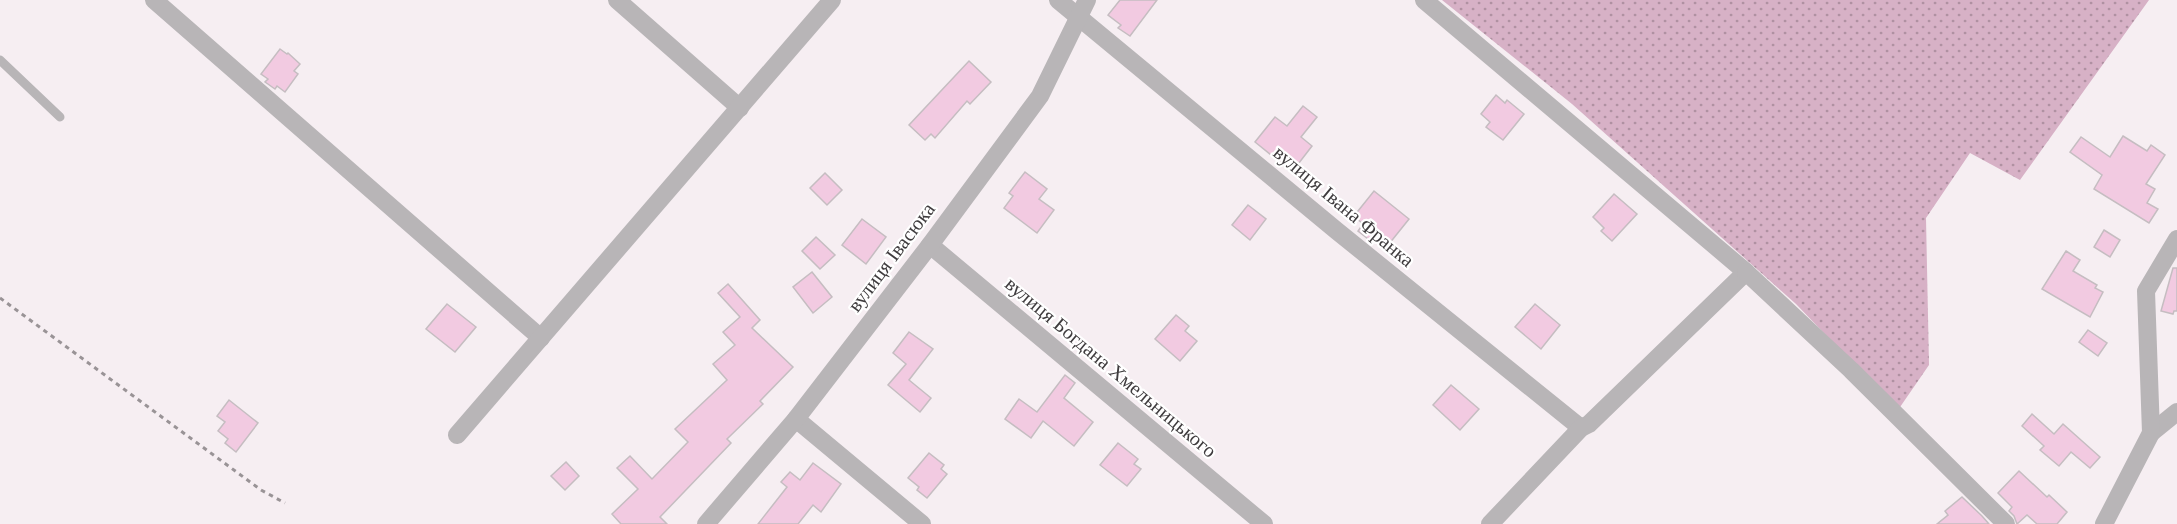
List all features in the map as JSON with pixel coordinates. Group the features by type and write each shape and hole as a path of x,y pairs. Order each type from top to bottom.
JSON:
{"street":[{"path":"154,0 541,338"},
{"path":"616,0 740,108"},
{"path":"457,435 832,0"},
{"name":"вулиця Івана Франка","path":"1058,0 1337,231 1581,428"},
{"name":"вулиця Івасюка","path":"706,524 796,419 930,245 1040,96 1087,0"},
{"path":"1424,0 1746,272 1851,370 2006,524"},
{"path":"2151,432 2146,291 2177,239"},
{"name":"вулиця Богдана Хмельницького","path":"930,245 1264,524"},
{"path":"1490,524 1581,428 1588,424 1746,272"},
{"path":"2104,524 2151,432 2177,412"},
{"path":"796,419 922,524"}],"lane":[{"path":"0,60 60,117"}],"path":[{"path":"0,298 261,490 285,503"}],"shaded area":[{"path":"1442,0 2149,0 2020,180 1970,153 1926,218 1929,365 1898,410 1796,304 1572,104"}],"building":[{"path":"1120,0 1157,0 1130,36 1118,28 1121,25 1108,15"},
{"path":"280,49 300,64 294,71 298,74 285,92 265,82 268,79 261,74"},
{"path":"969,61 991,82 970,104 967,101 935,138 931,134 925,140 909,125"},
{"path":"1496,95 1505,103 1507,100 1524,114 1503,140 1486,127 1490,122 1481,114"},
{"path":"1303,106 1317,117 1301,137 1312,146 1292,172 1255,142 1275,117 1287,126"},
{"path":"2123,136 2147,151 2151,145 2165,155 2146,184 2155,189 2147,203 2158,209 2149,223 2094,189 2102,175 2070,152 2081,137 2110,157"},
{"path":"1025,172 1047,189 1039,199 1054,210 1037,233 1004,208 1013,196 1009,193"},
{"path":"825,173 842,190 827,205 810,188"},
{"path":"1374,191 1409,219 1389,244 1377,235 1372,242 1358,231 1363,224 1354,216"},
{"path":"1614,194 1637,214 1612,241 1601,231 1604,228 1593,217"},
{"path":"1248,205 1266,219 1250,240 1232,225"},
{"path":"862,219 886,237 866,264 842,245"},
{"path":"2104,230 2120,240 2110,257 2094,247"},
{"path":"816,237 835,255 820,269 802,251"},
{"path":"2066,251 2080,260 2073,271 2097,285 2095,288 2103,292 2090,317 2042,289"},
{"path":"2173,268 2177,268 2177,311 2173,314 2161,311"},
{"path":"812,272 832,297 813,313 793,287"},
{"path":"728,284 760,320 752,328 793,367 760,401 763,404 727,439 731,443 660,517 667,524 621,524 612,514 638,489 617,468 630,456 652,479 688,442 675,429 727,380 713,364 735,345 723,332 740,317 718,293"},
{"path":"447,304 476,327 455,352 426,329"},
{"path":"1535,304 1560,325 1541,349 1515,327"},
{"path":"1176,315 1189,326 1185,331 1197,341 1180,361 1155,339"},
{"path":"2088,330 2107,343 2098,356 2079,342"},
{"path":"909,332 933,349 909,380 931,398 920,412 888,385 906,364 893,353"},
{"path":"1065,375 1075,383 1064,398 1093,422 1074,446 1043,421 1031,438 1005,419 1019,399 1037,412"},
{"path":"1451,385 1479,409 1460,430 1433,405"},
{"path":"229,400 258,423 236,452 225,443 228,439 218,431 225,422 217,416"},
{"path":"2032,414 2054,434 2063,424 2100,457 2090,468 2071,452 2059,466 2040,450 2044,446 2022,426"},
{"path":"1118,443 1138,459 1134,464 1141,469 1127,486 1100,465"},
{"path":"929,453 944,465 941,469 947,474 927,498 908,478"},
{"path":"566,462 579,476 565,490 551,476"},
{"path":"813,463 841,484 821,512 813,505 798,524 758,524 787,487 781,482 790,472 800,480"},
{"path":"2019,471 2067,512 2057,524 2037,524 2027,515 2017,524 2009,511 2012,507 1998,493"},
{"path":"1962,497 1989,524 1937,524 1948,515 1945,511"}]}
